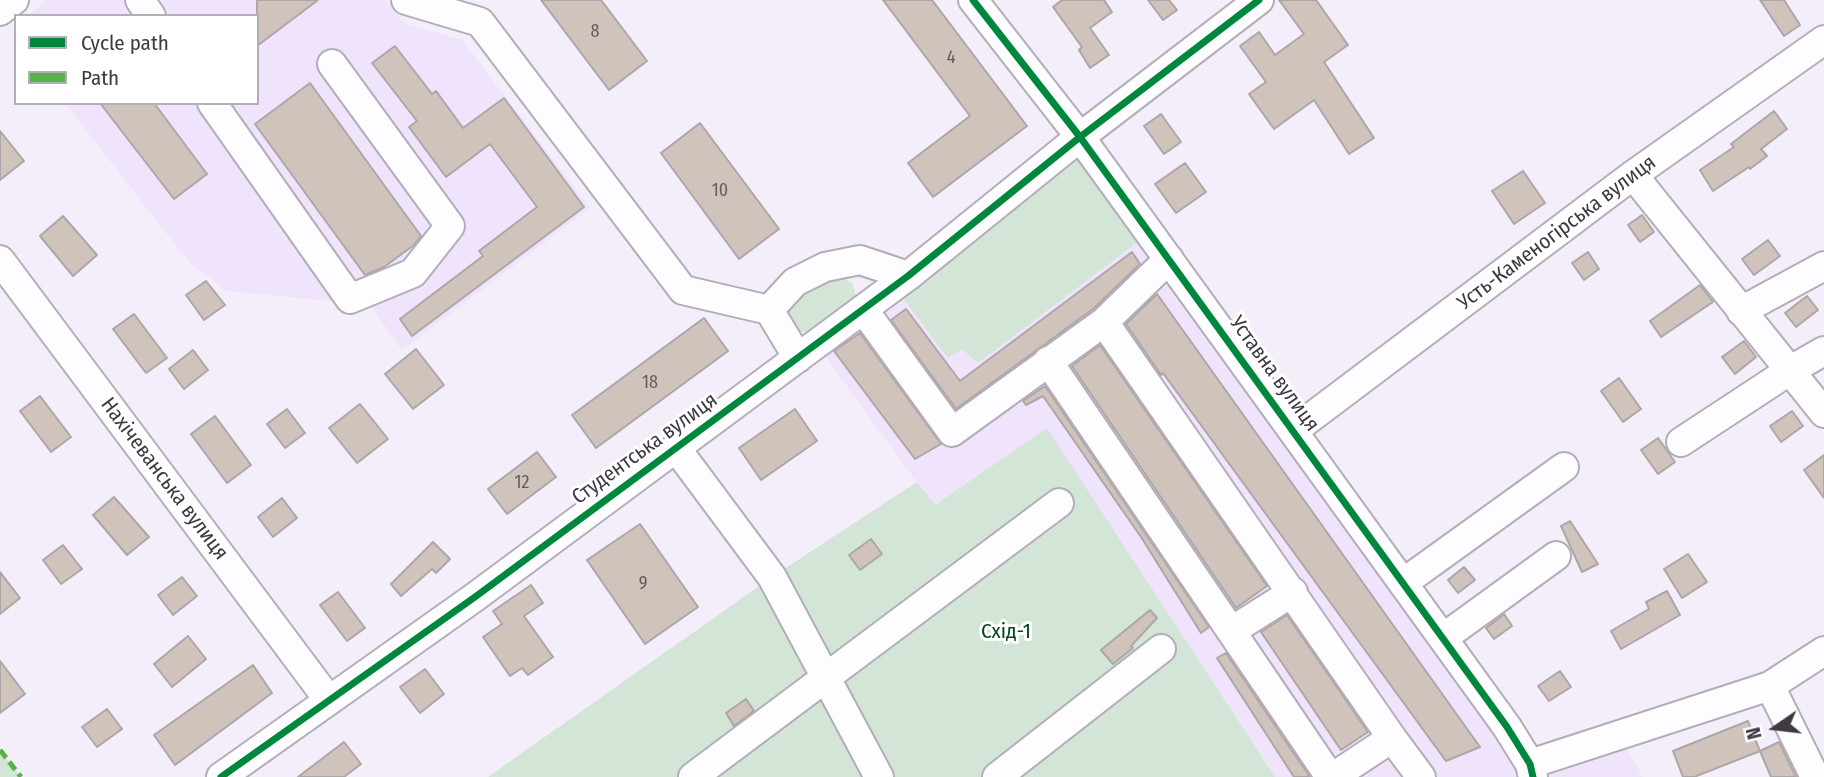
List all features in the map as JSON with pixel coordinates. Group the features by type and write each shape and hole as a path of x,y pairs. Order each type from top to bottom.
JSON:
{"street":[{"path":"0,11 14,0"},
{"path":"406,0 480,22 683,290 769,310 798,358"},
{"name":"Уставна вулиця","path":"973,0 1080,137 1169,259 1507,727 1532,771"},
{"name":"Студентська вулиця","path":"221,777 475,597 908,276 1080,137 1259,0"},
{"name":"Усть-Каменогірська вулиця","path":"1293,431 1633,175 1824,40"},
{"path":"213,105 350,299 412,273 450,226 332,64"},
{"path":"1633,175 1824,413"},
{"path":"863,309 952,432 1104,322 1169,259"},
{"name":"Нахічеванська вулиця","path":"0,260 328,699"},
{"path":"769,310 795,282 825,267 860,260 908,276"},
{"path":"1741,312 1824,265"},
{"path":"1104,322 1421,777"},
{"path":"1681,442 1824,351"},
{"path":"1048,361 1332,777 1392,738"},
{"path":"676,448 772,577 879,777"},
{"path":"1403,583 1564,467"},
{"path":"693,777 1059,503"},
{"path":"1443,638 1556,556"},
{"path":"1233,630 1293,592"},
{"path":"997,777 1161,649"},
{"path":"1532,771 1549,760 1770,685 1824,651"},
{"path":"1770,685 1815,777"}],"shaded area":[{"path":"47,0 386,0 405,24 462,40 590,208 402,350 370,305 227,291 189,262 67,105 259,105 259,14 30,14"},
{"path":"1142,239 1393,594 1498,732 1521,777 1275,777 1047,428 934,506 822,352 900,294 948,357 962,349 978,363"},
{"path":"1622,742 1643,777 1543,777 1540,767"}],"green space":[{"path":"1076,156 1085,160 1142,239 978,363 962,349 948,358 900,294"},
{"path":"843,278 852,283 856,296 808,333 796,331 787,321 786,310 792,303 804,291 818,283"},
{"name":"Схід-1","path":"1047,428 1275,777 488,777 772,577 917,482 935,505"},
{"path":"0,750 21,777 0,777"}],"building":[{"path":"257,0 318,0 259,44"},
{"path":"541,0 601,0 647,61 609,90"},
{"path":"883,0 932,0 1027,126 933,197 908,163 970,116"},
{"path":"1062,0 1104,0 1112,12 1090,28 1109,55 1090,68 1079,50 1082,47 1053,7"},
{"path":"1148,0 1169,0 1177,10 1163,20"},
{"path":"1279,0 1316,0 1348,45 1324,62 1374,138 1349,154 1314,100 1274,129 1249,94 1266,82 1240,46 1259,32 1275,55 1304,34"},
{"path":"1760,0 1784,0 1800,25 1784,36"},
{"path":"395,46 432,94 436,91 463,128 504,98 584,207 412,336 400,319 483,256 479,251 537,207 490,144 446,177 409,127 417,121 372,63"},
{"path":"310,83 421,236 414,245 384,267 365,275 255,124"},
{"path":"102,105 155,105 207,174 174,199"},
{"path":"1774,111 1787,129 1761,149 1767,156 1713,191 1700,170 1734,147 1731,144"},
{"path":"1161,114 1181,142 1164,154 1144,126"},
{"path":"700,123 779,229 739,259 661,153"},
{"path":"0,131 24,161 0,180"},
{"path":"1185,163 1206,192 1176,213 1155,184"},
{"path":"1523,171 1545,203 1514,224 1492,191"},
{"path":"1642,215 1654,232 1640,242 1628,225"},
{"path":"63,216 97,255 73,276 40,236"},
{"path":"1768,240 1780,256 1754,275 1742,259"},
{"path":"1132,252 1140,264 1093,309 956,409 891,320 906,309 960,381"},
{"path":"1588,252 1599,269 1584,280 1572,263"},
{"path":"206,281 225,305 204,320 186,295"},
{"path":"1700,285 1713,302 1661,337 1650,321"},
{"path":"1157,294 1480,747 1446,761 1163,373 1161,375 1126,324"},
{"path":"1807,296 1818,310 1796,327 1785,313"},
{"path":"134,314 167,358 146,373 113,329"},
{"path":"704,318 728,351 596,448 572,415"},
{"path":"860,333 941,444 915,459 834,351"},
{"path":"1744,341 1756,357 1735,374 1722,357"},
{"path":"1100,345 1267,586 1236,608 1072,366"},
{"path":"416,349 444,385 413,409 385,374"},
{"path":"193,350 208,370 184,389 169,369"},
{"path":"1619,378 1641,409 1623,422 1601,391"},
{"path":"1045,386 1209,627 1201,633 1141,537 1043,396 1026,405 1023,401"},
{"path":"40,396 71,437 51,452 20,411"},
{"path":"360,404 388,439 357,463 329,428"},
{"path":"287,409 305,433 285,448 267,424"},
{"path":"795,409 817,441 761,480 739,448"},
{"path":"1792,411 1803,426 1781,442 1770,426"},
{"path":"215,416 251,465 227,483 191,434"},
{"path":"1658,438 1675,462 1658,474 1641,450"},
{"path":"537,452 556,477 507,514 488,489"},
{"path":"1824,455 1824,498 1804,470"},
{"path":"114,497 149,537 127,555 93,515"},
{"path":"282,498 297,518 273,537 258,517"},
{"path":"1570,521 1598,564 1582,572 1561,526"},
{"path":"640,524 698,607 645,644 587,560"},
{"path":"871,539 882,554 860,570 849,555"},
{"path":"433,542 450,559 436,573 432,569 401,596 391,584"},
{"path":"63,545 82,569 61,584 43,560"},
{"path":"1688,554 1707,582 1682,598 1664,569"},
{"path":"1464,567 1475,580 1458,593 1448,580"},
{"path":"0,572 20,598 0,614"},
{"path":"182,577 197,596 173,615 158,595"},
{"path":"531,585 543,603 524,616 553,657 528,675 522,668 510,676 483,637 502,624 493,611"},
{"path":"1667,591 1680,615 1621,649 1611,631 1649,609 1646,602"},
{"path":"338,592 365,628 347,641 320,605"},
{"path":"1150,610 1157,618 1131,646 1133,648 1113,664 1101,650"},
{"path":"1504,614 1512,626 1494,639 1486,628"},
{"path":"1287,615 1368,732 1341,750 1261,632"},
{"path":"188,636 206,659 172,687 154,664"},
{"path":"1226,653 1310,777 1294,777 1217,658"},
{"path":"0,661 25,694 0,713"},
{"path":"253,665 272,693 175,765 154,735"},
{"path":"425,669 444,694 420,713 400,687"},
{"path":"1560,671 1571,687 1549,701 1538,686"},
{"path":"746,699 754,711 734,726 726,713"},
{"path":"107,709 122,729 97,747 82,727"},
{"path":"1748,721 1760,751 1694,777 1683,777 1673,751"},
{"path":"344,742 361,764 344,777 298,777"},
{"path":"1779,742 1796,777 1771,777 1760,751"}],"marked path":[{"path":"0,750 21,777"}],"cycle path":[{"path":"973,0 1080,137 1507,727 1530,764 1533,777"},
{"path":"221,777 475,597 908,276 1080,137 1259,0"}]}
